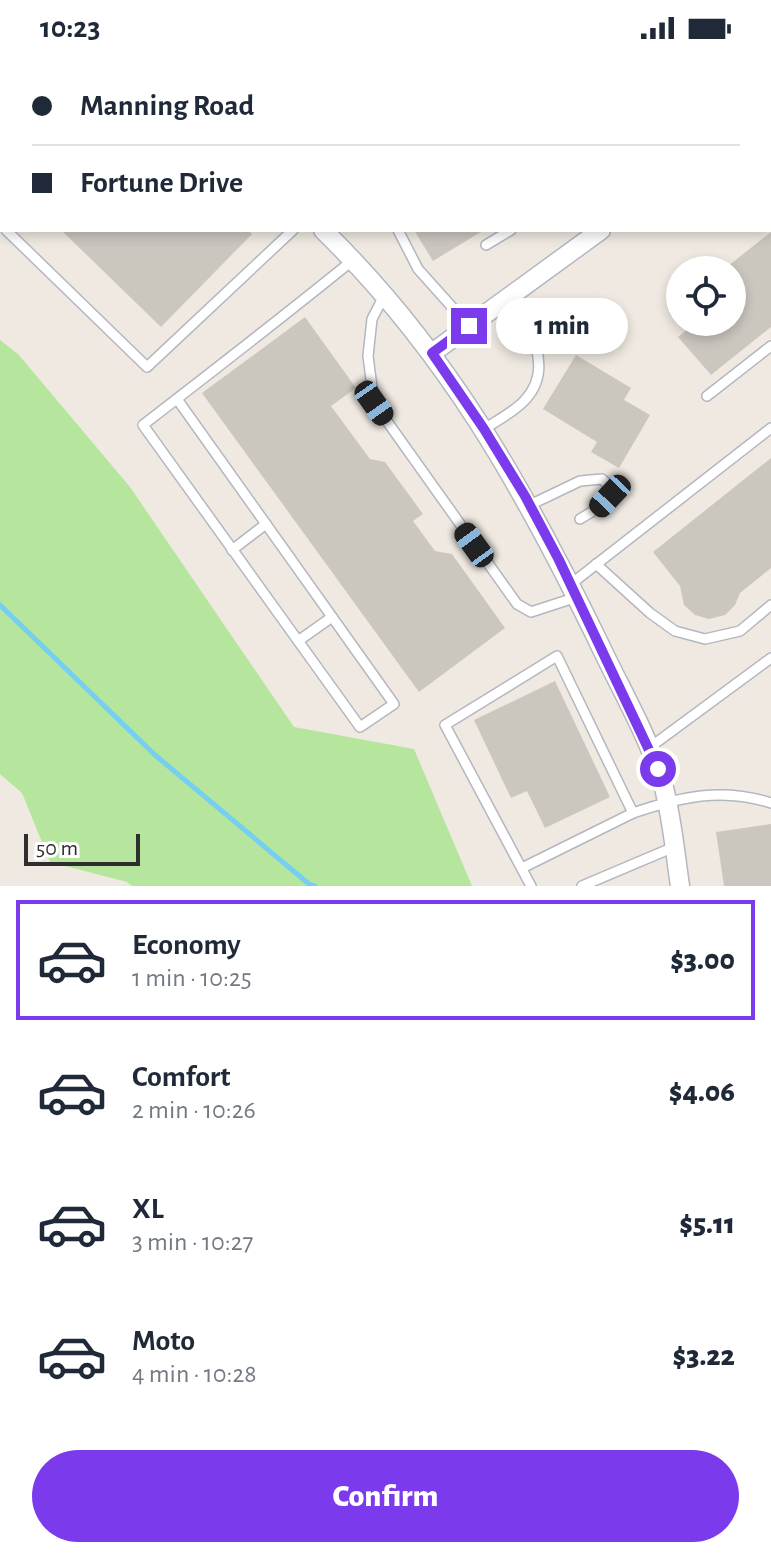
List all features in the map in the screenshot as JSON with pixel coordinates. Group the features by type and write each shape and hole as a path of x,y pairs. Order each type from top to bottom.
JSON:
{"street":[{"path":"325,232 385,294 432,353 484,429 530,505 649,748 667,802 680,886"},
{"path":"432,353 593,232"}],"lane":[{"path":"8,232 147,367 291,232"},
{"path":"399,232 418,269 469,326"},
{"path":"486,245 508,232"},
{"path":"177,399 394,704 360,727 143,425 353,260"},
{"path":"385,294 372,319 368,356 374,403 517,604 531,612 574,591 596,564 771,428"},
{"path":"484,429 525,401 534,389 539,372 533,337 524,318 507,298"},
{"path":"707,396 771,346"},
{"path":"530,505 580,481 602,479 610,487 610,496 580,519"},
{"path":"232,550 266,524"},
{"path":"596,564 650,613 675,631 705,639 740,631 771,605"},
{"path":"298,641 332,617"},
{"path":"531,886 445,725 557,656 633,813"},
{"path":"649,748 771,658"},
{"path":"522,868 633,813 667,802 714,795 747,795 771,803"},
{"path":"582,886 674,847"}],"green space":[{"path":"0,340 18,354 130,487 294,727 414,749 472,886 132,886 127,882 50,862 22,793 0,774"}],"building":[{"path":"63,232 250,232 252,234 161,327"},
{"path":"415,232 481,232 433,261"},
{"path":"771,232 771,327 711,375 678,337 746,336 746,256 741,256"},
{"path":"305,317 356,388 331,406 370,459 385,462 423,514 413,521 435,551 452,554 505,628 419,692 202,393"},
{"path":"576,355 631,388 624,400 650,415 619,468 591,452 597,442 543,409"},
{"path":"771,458 771,568 740,593 735,605 725,615 709,619 695,615 684,605 680,586 653,552"},
{"path":"555,681 610,797 545,828 527,791 511,798 474,720"},
{"path":"771,824 771,886 724,886 716,832"}],"waterway":[{"path":"0,605 155,755 315,886"}],"route":[{"path":"469,326 432,353 525,496 559,560 658,769"}]}
